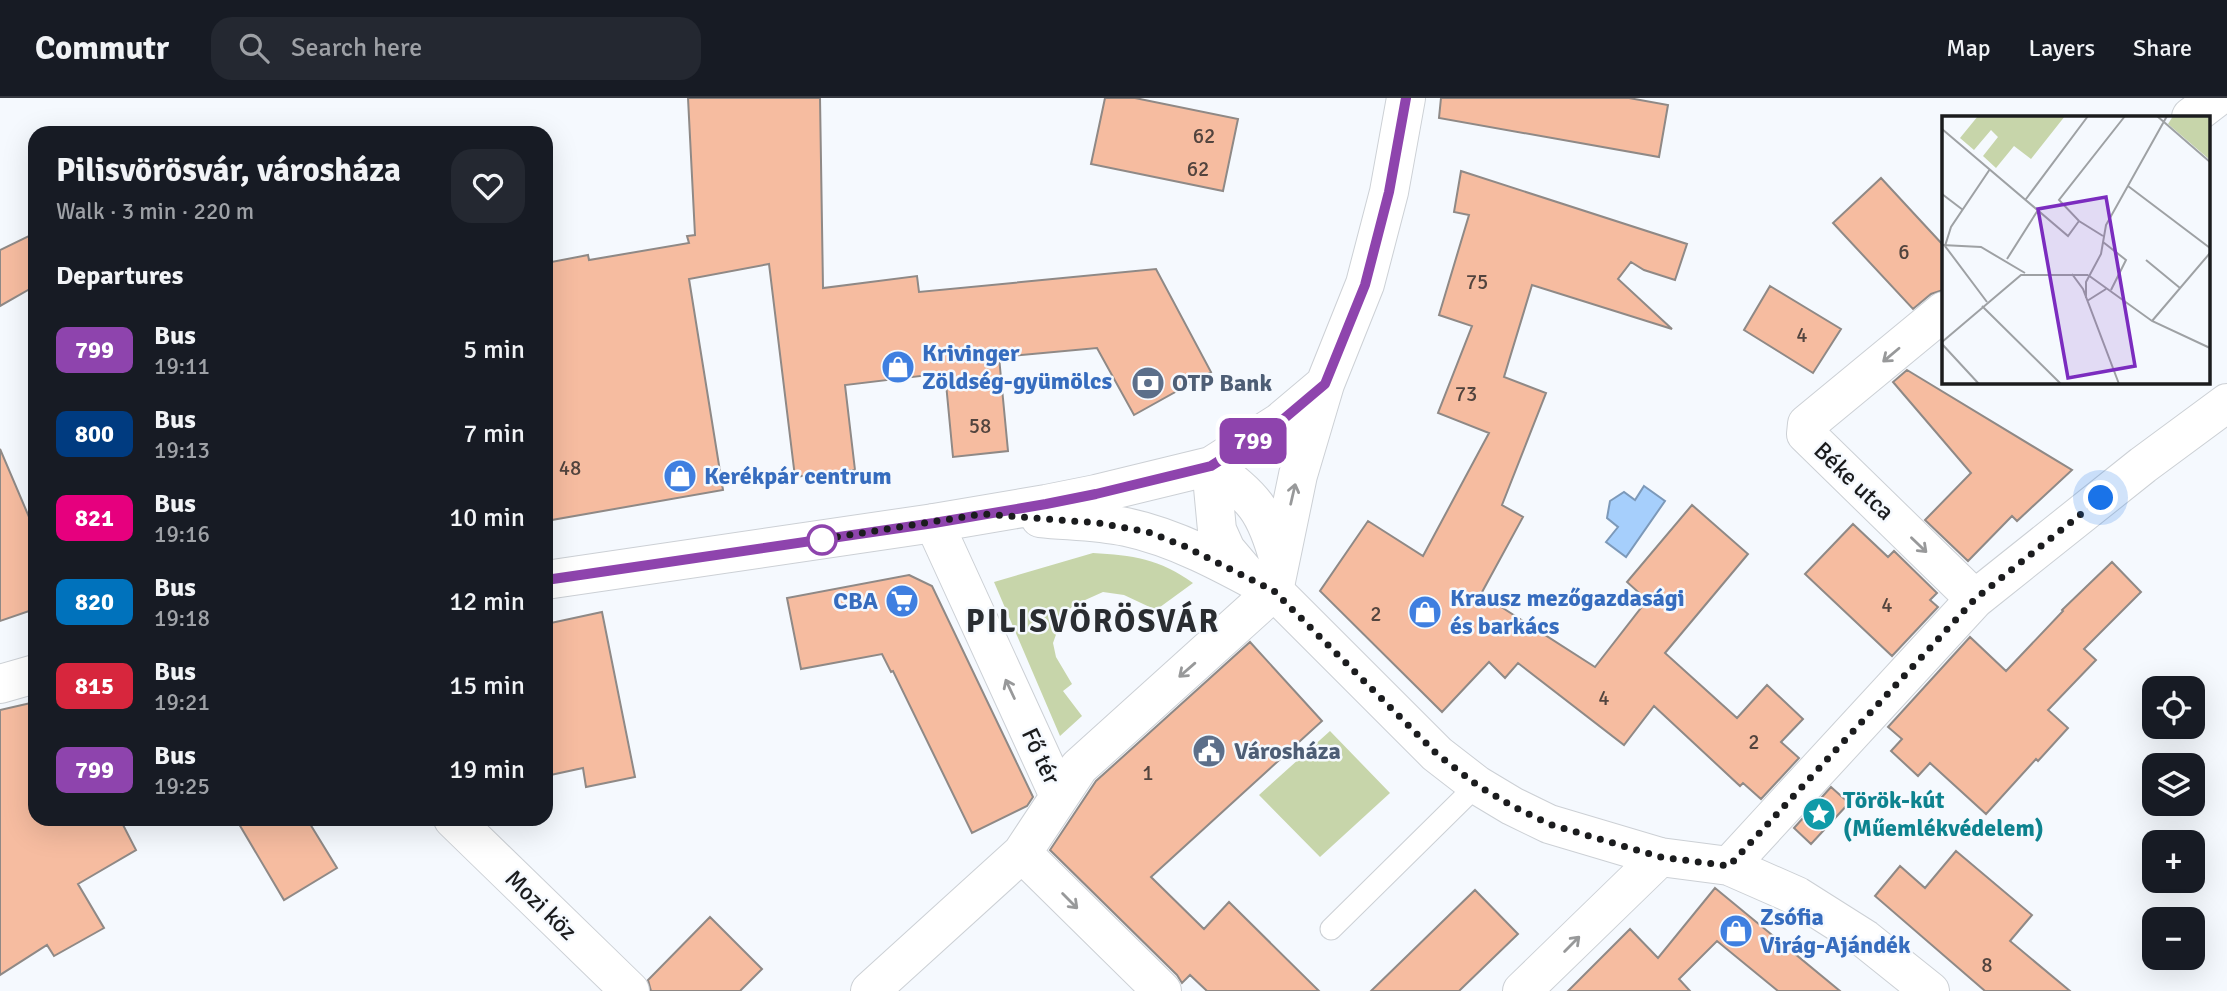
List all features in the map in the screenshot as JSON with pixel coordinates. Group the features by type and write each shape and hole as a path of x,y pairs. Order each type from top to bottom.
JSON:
{"street":[{"path":"1268,577 1325,384 1342,347 1369,272 1389,192 1406,98"},
{"path":"2192,116 2216,98"},
{"name":"Béke utca","path":"1942,313 1807,424 1806,434 1975,599"},
{"path":"553,579 934,523 1096,494 1211,466 1280,422 1325,384"},
{"path":"1729,866 1975,599 2143,465 2227,404"},
{"path":"1211,466 1237,485 1255,503 1270,526 1268,577"},
{"path":"982,514 1099,523 1148,532 1268,577 1437,754 1477,785 1549,824 1660,857 1729,866 1797,896 1865,939 1930,991"},
{"name":"Fő tér","path":"934,523 1059,796"},
{"name":"Fő tér","path":"1059,796 1079,767 1268,577"},
{"path":"0,684 28,676"},
{"path":"870,991 1022,853 1059,796"},
{"name":"Mozi köz","path":"460,826 630,991"},
{"path":"1022,853 1162,991"},
{"path":"1522,991 1660,857"}],"lane":[{"path":"1331,929 1477,785"}],"green space":[{"path":"1093,553 1120,555 1157,563 1193,583 1156,610 1124,595 1103,592 1074,605 1063,615 1053,643 1056,657 1072,684 1063,691 1082,716 1060,736 994,582"},
{"path":"1330,731 1390,793 1320,857 1259,795"}],"water":[{"path":"1644,486 1665,501 1626,557 1606,542 1618,527 1607,518 1610,501 1624,492 1635,500"}],"building":[{"path":"688,98 820,98 823,288 917,276 919,292 1156,269 1211,372 1134,415 1097,348 999,357 1008,451 953,457 945,373 845,385 855,470 795,477 769,264 689,279 723,490 553,520 553,262 588,255 589,260 689,243 687,236 695,235"},
{"path":"1105,98 1135,98 1238,119 1223,191 1091,164"},
{"path":"1441,98 1629,98 1668,105 1659,157 1439,118"},
{"path":"1461,171 1687,244 1675,280 1644,270 1631,262 1618,279 1672,329 1532,285 1504,377 1546,393 1502,505 1523,517 1481,594 1595,667 1647,600 1627,582 1692,505 1748,554 1665,653 1737,718 1767,685 1803,719 1781,742 1799,758 1761,799 1743,783 1740,786 1654,706 1624,745 1518,663 1505,678 1489,662 1442,712 1320,591 1368,521 1423,556 1489,433 1438,413 1472,326 1439,315 1469,215 1454,212"},
{"path":"1881,178 1942,244 1942,290 1931,294 1913,309 1833,223"},
{"path":"28,236 28,290 0,306 0,250"},
{"path":"1770,286 1841,329 1813,373 1744,330"},
{"path":"1907,370 2072,470 2017,521 2012,516 1968,561 1925,520 1971,473 1893,382"},
{"path":"0,449 28,515 28,611 0,621"},
{"path":"1853,524 1888,557 1894,551 1937,593 1930,600 1938,607 1892,656 1805,574"},
{"path":"2112,562 2141,592 2084,649 2096,660 2048,710 2068,728 1986,814 1930,763 1918,776 1891,751 1902,739 1888,727 1970,637 2006,671 2062,610"},
{"path":"909,575 932,586 1033,797 1027,806 972,833 893,671 891,672 882,654 801,669 787,598"},
{"path":"602,612 635,777 586,787 583,768 553,774 553,622"},
{"path":"1250,642 1322,721 1151,877 1204,929 1229,902 1319,991 1207,991 1190,975 1182,983 1050,850 1096,781"},
{"path":"28,704 28,826 124,826 136,850 78,884 104,928 54,956 47,945 0,975 0,710"},
{"path":"1831,787 1849,803 1811,844 1794,828"},
{"path":"240,826 311,826 337,868 284,900"},
{"path":"1956,851 2032,915 2010,941 2070,991 1985,991 1875,896 1900,866 1925,888"},
{"path":"1715,888 1840,991 1778,991 1717,941 1679,979 1690,991 1568,991 1630,929 1658,958"},
{"path":"1475,890 1518,934 1459,991 1371,991"},
{"path":"710,917 762,969 740,991 651,991 648,980"}],"bus line":[{"name":"799","path":"553,579 1046,504 1211,466 1280,422 1325,384 1365,285 1389,192 1406,98"}],"place":[{"name":"Krivinger Zöldség-gyümölcs","path":"898,367"},
{"name":"OTP Bank","path":"1148,383"},
{"name":"Kerékpár centrum","path":"680,476"},
{"name":"CBA","path":"902,601"},
{"name":"Krausz mezőgazdasági és barkács","path":"1425,612"},
{"name":"Városháza","path":"1209,751"},
{"name":"Török-kút (Műemlékvédelem)","path":"1819,814"},
{"name":"Zsófia Virág-Ajándék","path":"1736,931"}],"district":[{"name":"PILISVÖRÖSVÁR","path":"1093,621"}],"route":[{"path":"822,540 811,541 982,514 1099,523 1148,532 1184,546 1274,591 1437,754 1477,785 1512,806 1549,824 1660,857 1729,866 1975,599 2101,498"}]}
